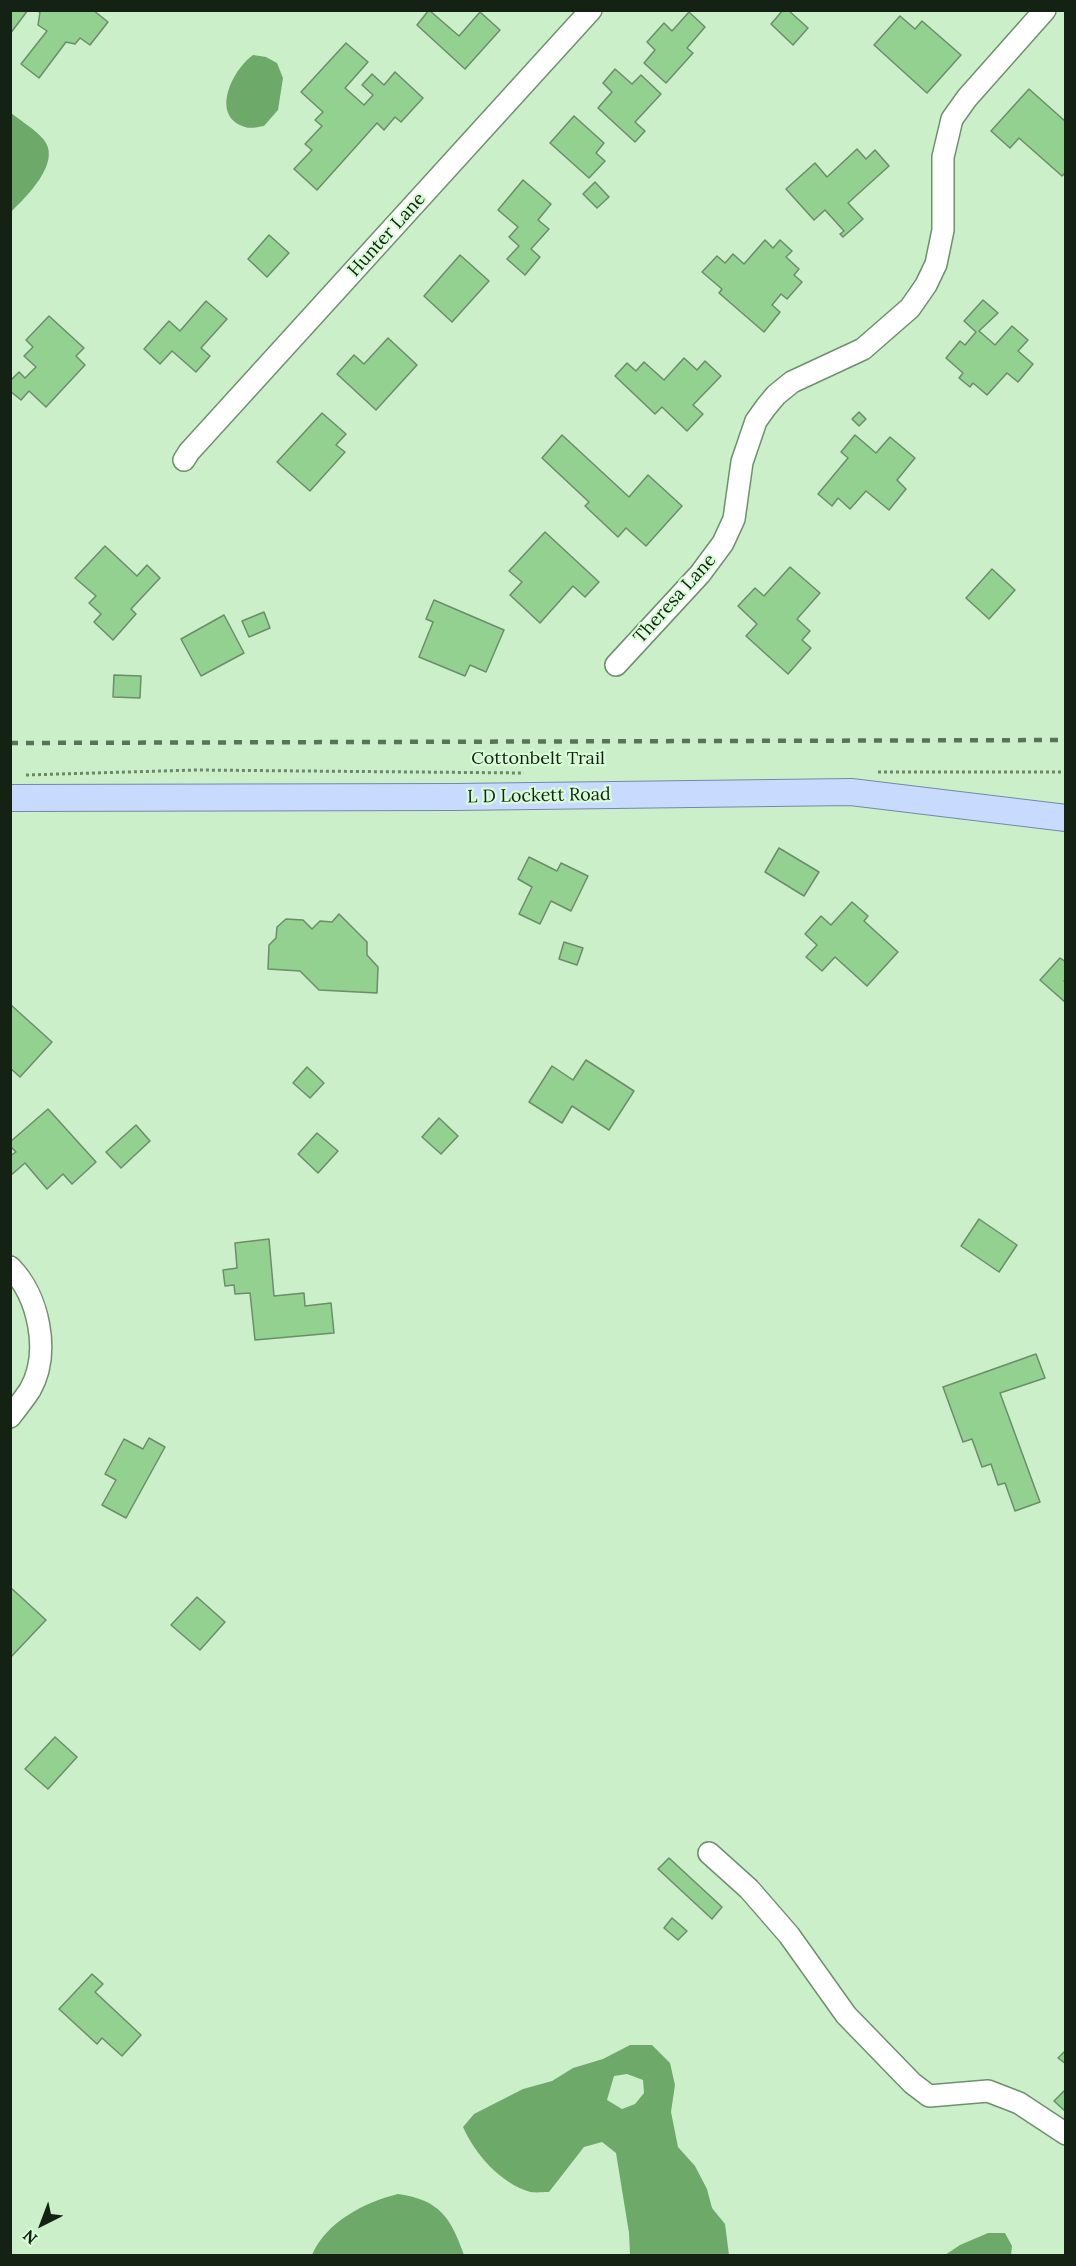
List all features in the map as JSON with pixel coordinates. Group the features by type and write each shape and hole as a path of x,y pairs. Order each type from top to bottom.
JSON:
{"main road":[{"name":"L D Lockett Road","path":"16,787 455,797 850,792 1065,818"}],"street":[{"name":"Hunter Lane","path":"184,460 591,10"},
{"name":"Theresa Lane","path":"616,664 700,574 723,543 734,519 742,462 749,439 765,407 776,394 792,382 863,349 910,308 926,285 936,264 943,230 943,157 952,119 967,98 1045,10"},
{"path":"10,1267 26,1288 36,1312 40,1344 37,1369 31,1389 10,1417"},
{"path":"709,1853 749,1889 789,1935 846,2015 929,2096 988,2091 1019,2103 1065,2134"}],"path":[{"name":"Cottonbelt Trail","path":"16,787 196,770 535,773"},
{"path":"876,772 1065,772"}],"shaded area":[{"path":"253,55 266,57 277,63 283,78 278,110 264,126 249,128 234,121 228,113 226,103 232,81 245,62"},
{"path":"11,113 44,140 48,149 48,159 40,179 11,212"},
{"path":"630,2045 652,2045 670,2063 675,2085 671,2112 678,2147 695,2166 707,2189 712,2208 725,2224 729,2255 630,2255 629,2233 616,2153 602,2142 584,2147 549,2192 530,2192 509,2182 490,2166 474,2147 463,2127 474,2114 523,2089 552,2081 573,2068 603,2059","holes":["627,2074 643,2080 644,2093 635,2104 622,2109 607,2100 614,2076"]},
{"path":"398,2194 424,2201 442,2213 454,2231 464,2255 312,2255 318,2243 327,2233 348,2215 373,2202"},
{"path":"988,2233 1005,2233 1012,2246 1011,2255 945,2255 960,2245"}],"building":[{"path":"10,10 28,10 10,34"},
{"path":"33,10 93,10 108,22 90,45 80,38 75,44 66,42 39,78 21,64 47,31 38,25 40,12"},
{"path":"429,10 459,36 480,12 500,30 465,69 417,25"},
{"path":"783,10 788,10 808,28 793,45 771,24"},
{"path":"689,12 705,27 687,48 693,53 666,83 644,63 655,50 647,42 664,23 672,31"},
{"path":"900,16 915,29 922,21 961,55 927,93 874,45"},
{"path":"346,43 368,62 345,88 364,105 373,95 362,85 372,74 384,85 395,72 423,98 401,122 395,117 384,130 377,123 317,190 294,169 312,150 305,144 322,126 315,120 323,112 301,92"},
{"path":"615,69 632,84 641,75 661,94 635,122 645,131 635,142 598,108 612,92 603,83"},
{"path":"1029,89 1066,122 1066,172 1062,176 1019,138 1010,148 991,131"},
{"path":"574,116 604,143 596,153 605,161 589,178 550,143"},
{"path":"857,149 866,159 875,150 889,166 848,203 863,219 843,237 840,234 844,231 825,210 814,220 786,189 815,163 827,177"},
{"path":"523,180 551,204 538,220 549,229 531,249 540,257 525,275 507,259 519,246 509,237 518,227 498,210"},
{"path":"595,182 609,197 597,208 583,194"},
{"path":"269,235 289,253 267,277 248,259"},
{"path":"765,240 773,248 780,240 792,251 786,257 799,269 794,275 802,282 787,299 781,294 772,305 780,312 764,332 719,293 722,289 702,272 717,256 725,263 733,254 744,264"},
{"path":"460,255 489,281 452,322 424,296"},
{"path":"983,300 998,313 979,331 995,345 1012,326 1028,340 1018,351 1033,364 1018,382 1007,373 987,395 973,383 970,387 959,378 963,373 946,358 960,341 965,345 976,332 964,321"},
{"path":"206,301 227,319 201,348 210,356 196,372 172,351 160,364 144,349 169,321 180,331"},
{"path":"49,316 84,348 76,356 85,365 46,407 29,391 21,400 10,391 10,381 19,372 25,378 36,367 24,356 33,347 26,340"},
{"path":"388,338 417,365 376,410 337,374 354,355 364,364"},
{"path":"684,358 697,370 705,361 721,376 693,405 703,414 687,431 662,407 655,414 615,376 627,363 636,371 644,362 664,380"},
{"path":"859,412 866,419 859,426 852,419"},
{"path":"322,413 346,434 336,445 345,452 310,491 277,462"},
{"path":"562,435 629,497 648,475 682,506 646,546 626,528 618,537 585,506 589,502 542,458"},
{"path":"855,435 876,453 890,437 915,458 897,480 906,489 889,510 866,491 850,509 838,498 832,506 818,494 848,458 841,452"},
{"path":"545,532 599,582 585,597 573,586 540,623 510,595 522,582 509,571"},
{"path":"105,546 137,576 147,565 160,578 131,609 136,614 113,640 94,622 101,614 89,603 96,596 75,578"},
{"path":"790,567 820,593 797,619 810,631 802,640 811,648 788,674 746,636 757,624 738,606 755,588 764,596"},
{"path":"992,569 1015,590 989,619 966,598"},
{"path":"434,600 504,630 486,672 470,665 465,676 419,657 433,622 426,619"},
{"path":"264,612 270,628 249,637 242,621"},
{"path":"224,615 244,653 201,676 181,639"},
{"path":"114,675 141,676 140,698 113,697"},
{"path":"779,848 819,872 804,896 765,872"},
{"path":"529,857 557,871 561,863 588,876 571,911 551,901 540,924 519,914 532,887 518,879"},
{"path":"852,902 868,916 864,921 898,952 867,986 835,957 822,971 806,957 817,945 805,934 821,916 831,925"},
{"path":"339,914 367,942 367,955 378,967 377,993 319,990 300,971 268,969 269,945 276,938 277,927 286,919 303,920 312,929 320,921 332,922"},
{"path":"564,942 583,948 577,965 559,959"},
{"path":"1060,958 1066,962 1064,981 1066,982 1066,1003 1040,980"},
{"path":"11,1005 52,1042 20,1077 10,1068"},
{"path":"586,1060 634,1091 609,1130 572,1106 562,1123 529,1102 552,1066 573,1080"},
{"path":"307,1067 324,1083 310,1098 293,1083"},
{"path":"48,1109 96,1162 72,1184 63,1174 47,1189 25,1163 10,1176 10,1156 16,1152 10,1146 10,1142"},
{"path":"439,1118 458,1136 441,1154 422,1137"},
{"path":"136,1125 150,1141 121,1168 106,1152"},
{"path":"317,1133 338,1151 318,1173 298,1154"},
{"path":"979,1219 1017,1245 999,1272 961,1246"},
{"path":"269,1239 274,1296 304,1293 305,1306 331,1303 334,1333 255,1340 250,1293 235,1294 234,1285 225,1286 223,1270 237,1268 235,1243"},
{"path":"1036,1354 1045,1378 1000,1393 1040,1502 1015,1511 1005,1483 998,1485 991,1464 982,1467 972,1439 963,1442 943,1387"},
{"path":"149,1438 165,1447 126,1518 102,1505 116,1480 105,1474 124,1439 143,1449"},
{"path":"10,1587 46,1620 10,1658"},
{"path":"197,1597 225,1622 200,1650 171,1625"},
{"path":"55,1737 77,1757 48,1789 25,1769"},
{"path":"669,1858 722,1907 712,1919 658,1869"},
{"path":"672,1918 687,1931 678,1940 664,1928"},
{"path":"92,1974 103,1984 95,1992 141,2035 122,2056 102,2038 97,2044 59,2009"},
{"path":"1066,2050 1066,2064 1058,2058"},
{"path":"1066,2089 1066,2112 1054,2101"}],"railway":[{"path":"10,743 1066,740"}]}
